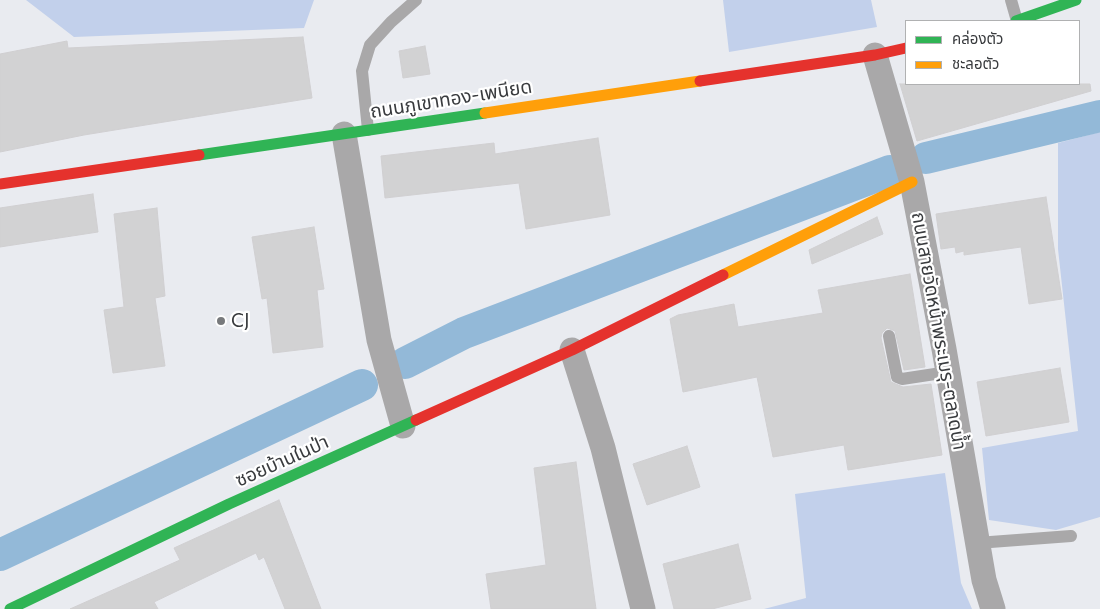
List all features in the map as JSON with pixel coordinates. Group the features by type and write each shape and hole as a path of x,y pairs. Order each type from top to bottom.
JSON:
{"street":[{"path":"1019,20 1076,0"},
{"name":"ถนนภูเขาทอง-เพนียด","path":"0,184 344,134 905,48"},
{"name":"ถนนสายวัดหน้าพระเมรุ-ตลาดน้ำ","path":"875,54 912,182 948,372 984,580 993,609"},
{"path":"344,134 379,340 403,426"},
{"name":"ซอยบ้านในป่า","path":"10,609 229,504 572,350 912,182"},
{"path":"572,350 604,448 643,609"}],"lane":[{"path":"368,130 362,71 370,45 391,22 416,0"},
{"path":"1011,0 1016,20"},
{"path":"889,336 897,377 902,379 948,372"},
{"path":"977,543 1071,536"}],"shaded area":[{"path":"26,0 314,0 304,28 74,37"},
{"path":"723,0 871,0 877,27 729,52"},
{"path":"1100,132 1100,517 1056,530 989,520 982,448 1078,431 1058,249 1058,143"},
{"path":"945,473 961,583 972,609 764,609 806,598 795,494"}],"building":[{"path":"303,37 312,98 84,135 0,152 0,54 67,41 68,48"},
{"path":"425,46 430,74 403,78 399,51"},
{"path":"900,84 1090,84 1091,91 917,141"},
{"path":"598,138 610,215 526,229 519,183 385,198 381,156 494,143 495,154"},
{"path":"93,194 98,232 0,247 0,208"},
{"path":"1046,197 1062,299 1029,304 1021,247 964,255 964,251 956,253 955,247 941,249 936,214"},
{"path":"157,208 165,296 155,298 165,366 113,373 104,310 124,307 114,214"},
{"path":"877,217 883,234 812,264 809,250"},
{"path":"314,227 324,289 317,290 323,347 273,353 267,298 262,299 252,237"},
{"path":"910,274 925,367 904,370 895,331 887,328 882,333 881,338 891,382 903,387 931,384 942,455 848,470 844,445 773,457 757,377 683,392 670,319 678,315 734,304 738,327 823,313 818,290"},
{"path":"1060,368 1069,422 986,436 977,382"},
{"path":"687,446 700,487 647,505 633,464"},
{"path":"576,462 596,609 491,609 486,574 546,565 534,468"},
{"path":"279,500 321,609 285,609 264,557 259,560 256,553 154,602 158,609 70,609 180,560 174,548"},
{"path":"738,544 751,599 712,609 674,609 663,564"}],"waterway":[{"path":"926,158 1100,116"},
{"path":"405,363 464,333 890,171"},
{"path":"0,555 362,385"}],"traffic: fast":[{"path":"1019,20 1076,0"},
{"path":"199,155 485,113"},
{"path":"10,609 229,504 416,420"}],"traffic: slow":[{"path":"485,113 700,81"},
{"path":"723,275 912,182"}],"traffic: jam":[{"path":"700,81 875,55 905,48"},
{"path":"0,184 199,155"},
{"path":"416,420 572,350 723,275"}],"place":[{"name":"CJ","path":"221,321"}]}
